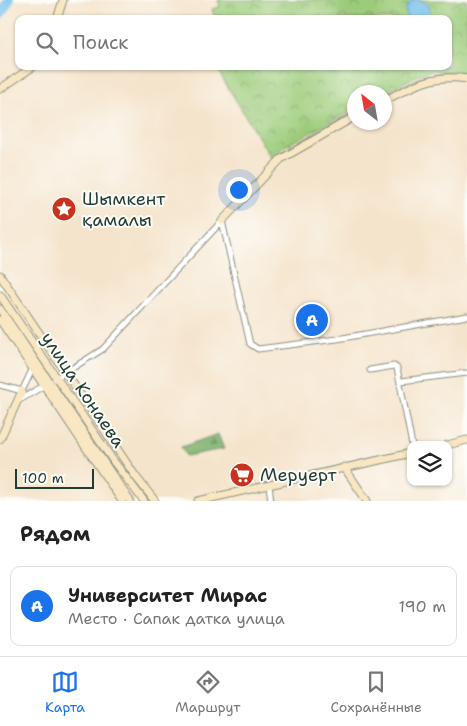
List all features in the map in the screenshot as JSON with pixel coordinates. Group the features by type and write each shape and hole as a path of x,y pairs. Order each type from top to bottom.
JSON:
{"main road":[{"path":"58,15 63,0"},
{"path":"0,89 28,70"},
{"path":"392,97 433,78 452,76 467,79"},
{"path":"222,221 281,159 347,121"},
{"name":"улица Конаева","path":"0,275 131,470 154,501"},
{"name":"улица Конаева","path":"0,295 50,382 144,501"},
{"name":"улица Конаева","path":"0,309 130,501"},
{"path":"0,320 32,368 50,382 122,501"},
{"path":"0,439 22,391"},
{"path":"452,444 467,440"},
{"path":"198,501 407,453"},
{"path":"344,467 367,501"}],"street":[{"path":"222,221 250,344 258,350 337,339 467,316"},
{"path":"17,402 103,349 222,221"},
{"path":"370,370 395,366 399,371 411,441"},
{"path":"0,385 22,391 32,368"},
{"path":"401,381 467,373"},
{"path":"268,486 271,501"}],"green space":[{"path":"218,0 467,0 467,73 432,70 452,70 452,15 214,15 212,9 220,7"},
{"path":"217,70 432,70 418,75 392,89 392,85 347,85 347,113 285,146 271,158"},
{"path":"443,72 467,76 443,75 424,78 392,93 423,76"},
{"path":"347,115 347,117 271,161 291,146"},
{"path":"218,434 224,449 186,456 181,447"}],"water":[{"path":"413,0 422,1 428,4 430,14 406,15 405,8"}],"waterway":[{"path":"0,15 9,0"}],"place":[{"name":"Шымкент қамалы","path":"64,209"},
{"name":"Университет Мирас","path":"312,320"},
{"name":"Меруерт","path":"242,475"}]}
